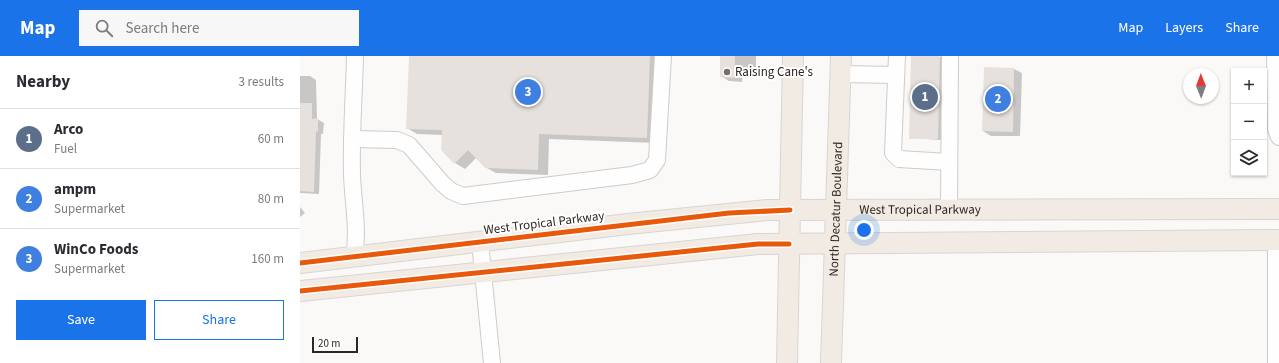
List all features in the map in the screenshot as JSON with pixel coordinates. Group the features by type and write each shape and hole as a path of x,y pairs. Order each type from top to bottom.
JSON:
{"main road":[{"path":"787,363 793,56"},
{"name":"North Decatur Boulevard","path":"831,363 840,65"},
{"name":"West Tropical Parkway","path":"300,263 729,212 790,210 1279,209"},
{"path":"300,291 758,244 834,242 1278,240"},
{"path":"300,282 337,272 346,268 354,257"}],"street":[{"path":"354,257 356,231 352,139 355,56"},
{"path":"352,139 397,140 409,145 451,192 463,196 632,175 644,172 650,170 657,160 663,56"},
{"path":"897,56 893,153 899,159 949,162"},
{"path":"949,210 950,56"},
{"path":"1275,56 1276,129 1279,137"},
{"path":"840,65 896,75"},
{"path":"1276,363 1278,316 1278,240"},
{"path":"480,242 492,363"}],"building":[{"path":"409,56 650,56 647,138 539,134 538,170 485,168 468,150 454,164 441,150 442,130 406,129"},
{"name":"Raising Cane's","path":"720,56 735,56 734,78 720,77"},
{"path":"911,56 940,56 938,139 909,139"},
{"path":"984,67 1014,68 1013,132 982,131"},
{"path":"300,103 312,103 312,119 318,118 318,132 316,131 314,192 300,191"}],"cycle path":[{"path":"300,263 729,213 790,210"},
{"path":"300,291 758,244 789,244"}],"place":[{"name":"Raising Cane's","path":"727,72"},
{"name":"WinCo Foods","path":"528,92"},
{"name":"Arco","path":"925,97"},
{"name":"ampm","path":"998,99"}]}
